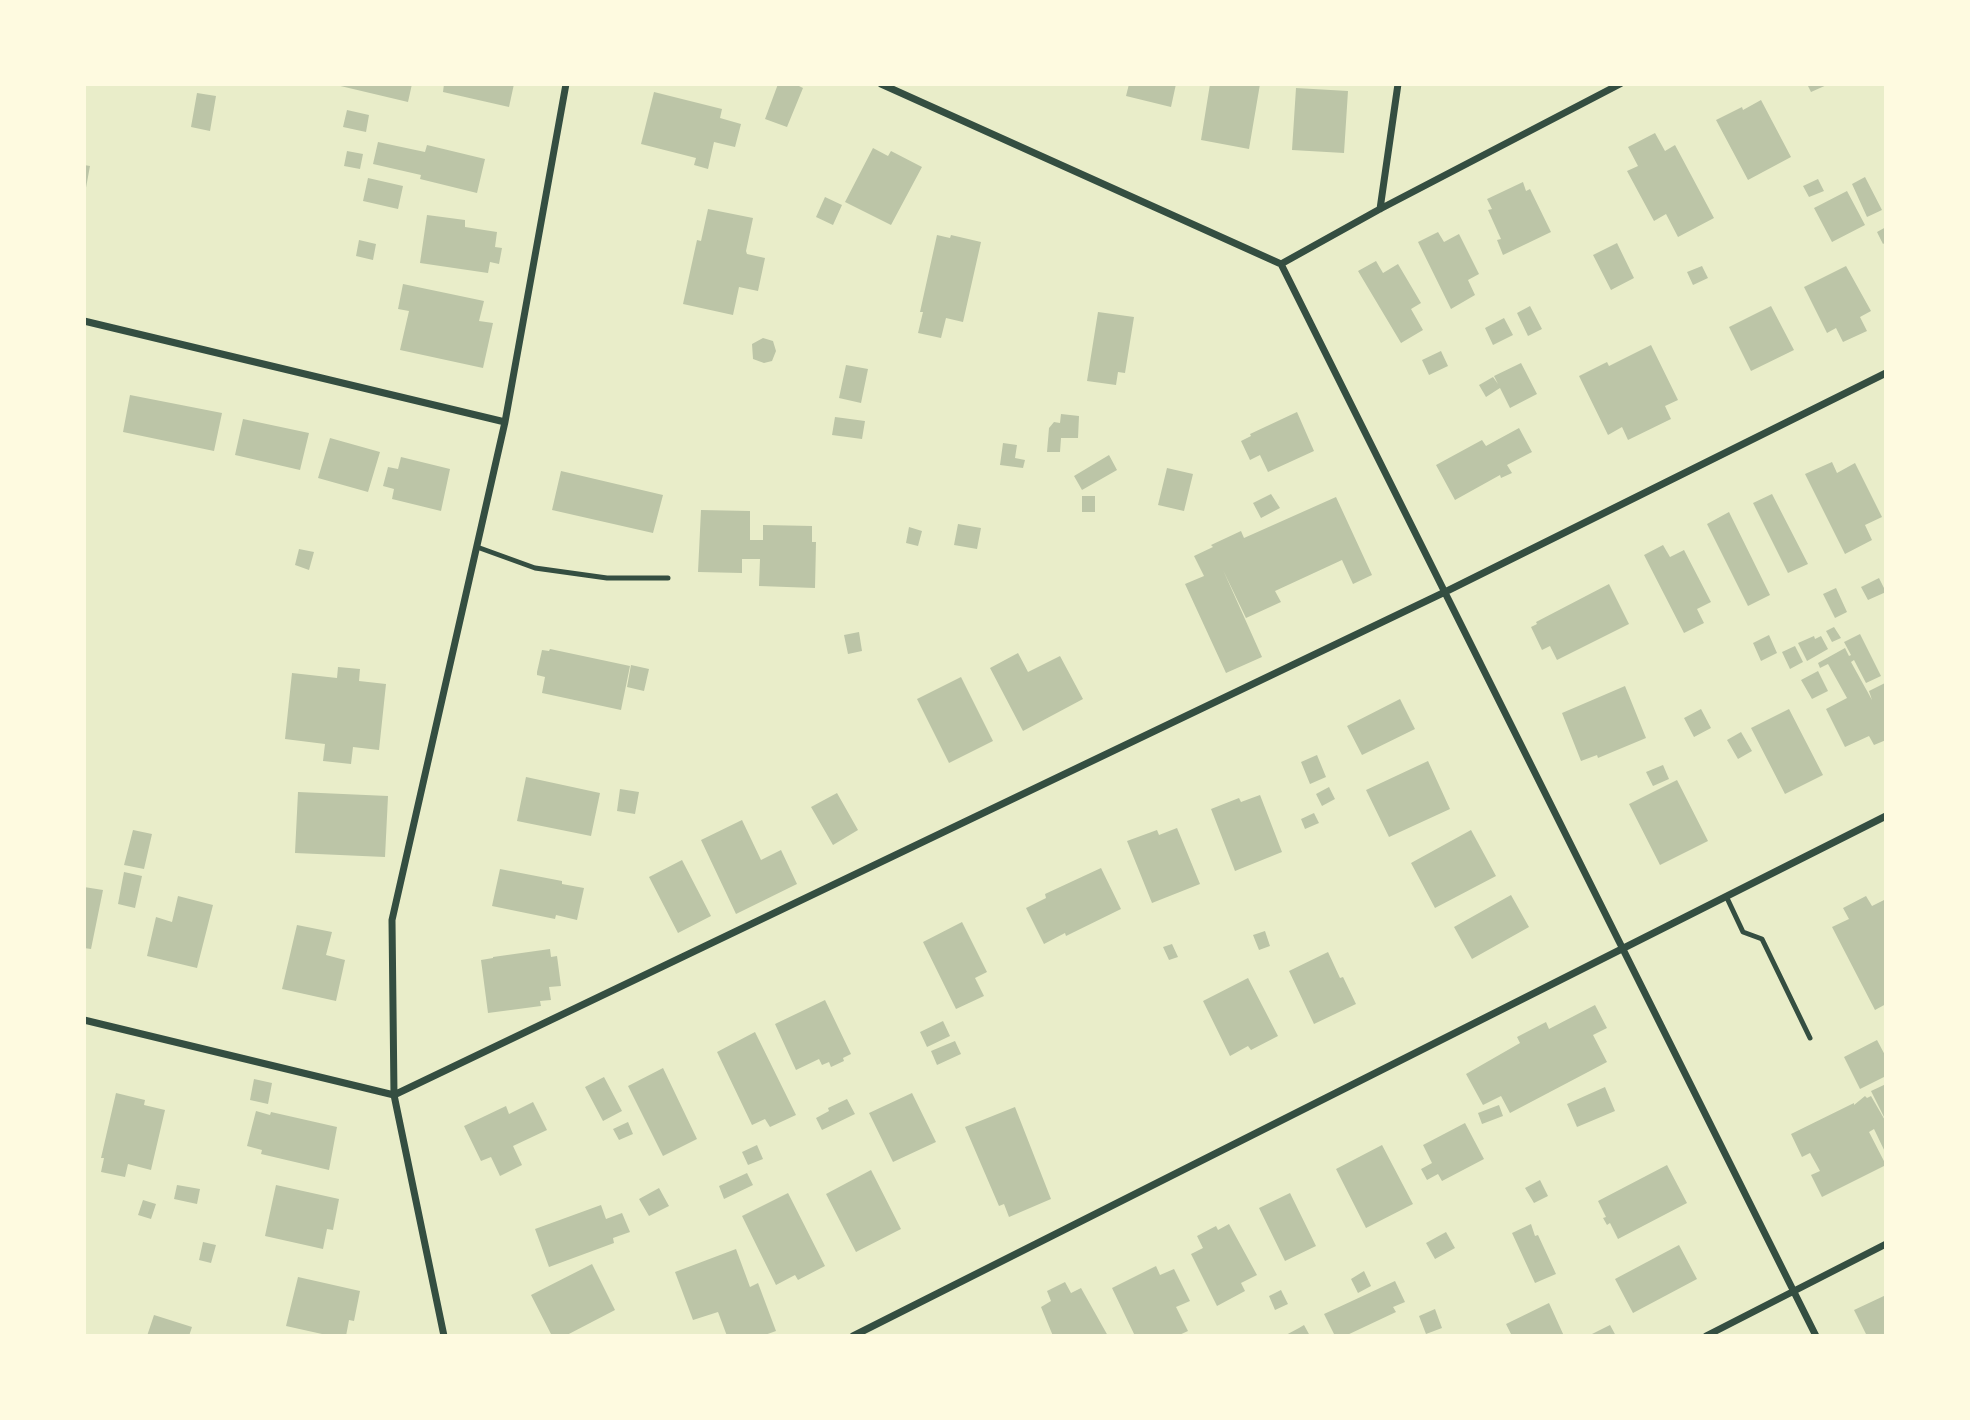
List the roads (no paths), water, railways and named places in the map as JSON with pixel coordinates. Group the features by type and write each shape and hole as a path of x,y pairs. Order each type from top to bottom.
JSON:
{"street":[{"path":"444,1336 394,1096 392,920 505,422 566,84"},
{"path":"881,84 1280,264 1816,1336"},
{"path":"1380,209 1398,84"},
{"path":"1280,264 1620,84"},
{"path":"84,321 505,422"},
{"path":"84,1020 394,1096 1445,592 1886,373"},
{"path":"853,1336 1886,816"},
{"path":"1706,1336 1886,1244"}],"lane":[{"path":"477,547 535,568 607,578 668,578"},
{"path":"1727,898 1743,932 1762,939 1810,1038"}]}
